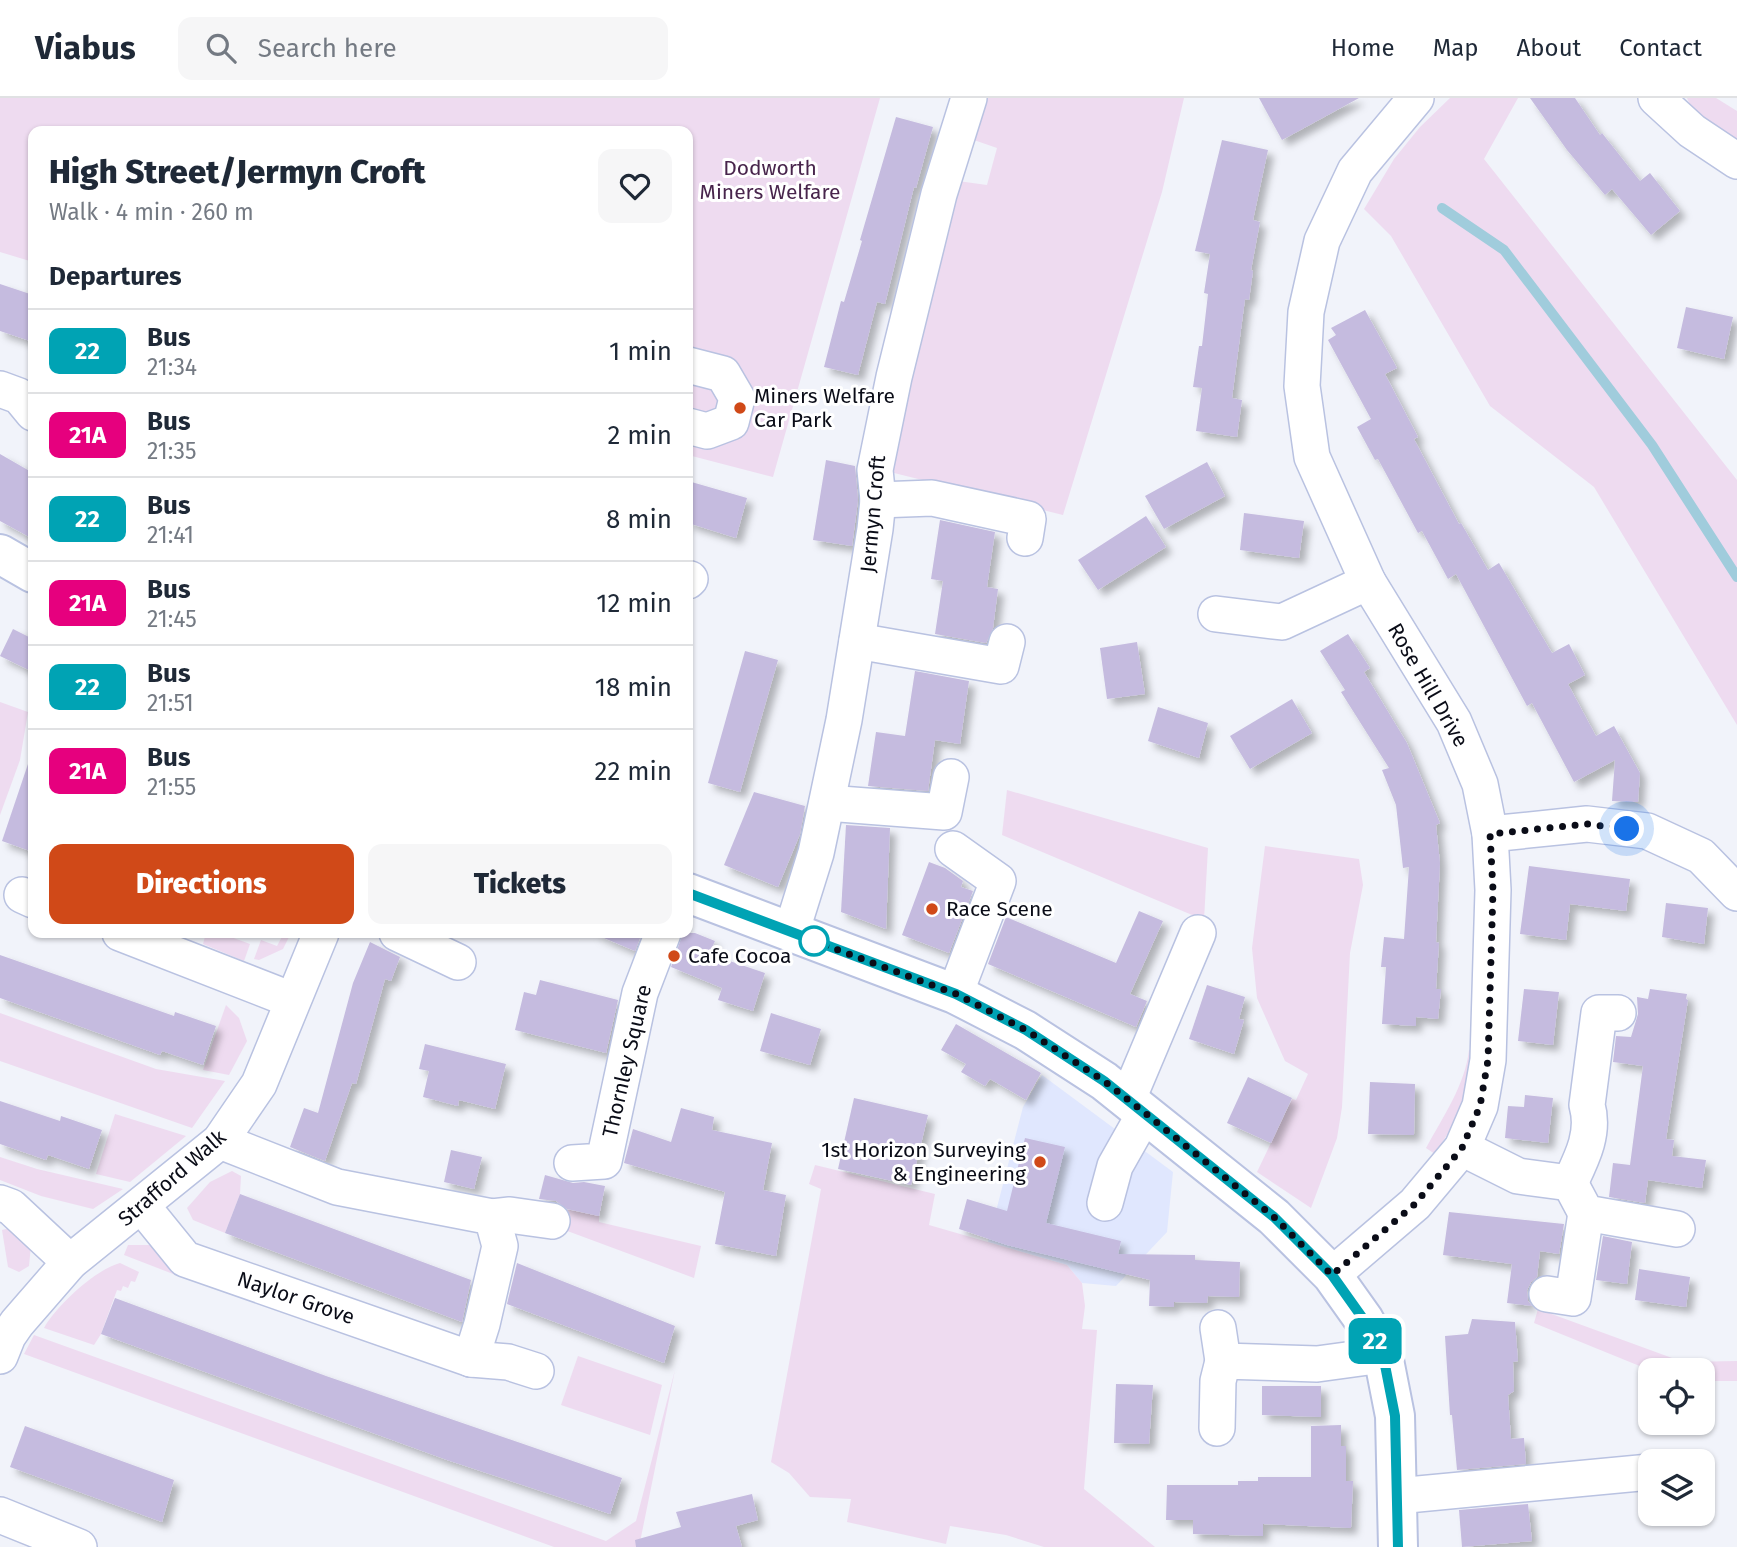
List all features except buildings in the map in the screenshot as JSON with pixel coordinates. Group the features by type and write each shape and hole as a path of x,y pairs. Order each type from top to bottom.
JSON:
{"main road":[{"path":"0,554 28,570"},
{"path":"693,895 956,994 1026,1030 1137,1106 1274,1217 1332,1275 1364,1320 1383,1355 1395,1416 1398,1547"}],"street":[{"name":"Jermyn Croft","path":"791,933 817,853 827,803 857,641 878,500 875,470 894,377 939,194 969,98"},
{"name":"Rose Hill Drive","path":"1332,1275 1415,1204 1462,1148 1480,1106 1488,1060 1493,890 1490,834 1480,784 1454,722 1368,582 1312,457 1302,386 1306,312 1322,241 1356,171 1416,98"},
{"path":"1656,98 1692,131 1737,161"},
{"path":"693,366 723,374 737,398 731,422 707,431 693,427"},
{"path":"0,389 19,396 28,407"},
{"path":"878,500 932,498 1028,519 1025,538"},
{"path":"1216,614 1282,622 1368,582"},
{"path":"857,641 1001,666 1007,642"},
{"path":"827,803 944,812 951,777"},
{"path":"1490,834 1587,824 1647,831 1701,856 1737,893"},
{"path":"953,849 998,881 956,994"},
{"path":"1105,1203 1115,1166 1198,933"},
{"path":"133,938 292,1000"},
{"name":"Strafford Walk","path":"0,1356 17,1323 70,1262 220,1141 259,1084 319,938"},
{"path":"412,938 446,949"},
{"name":"Thornley Square","path":"572,1163 604,1161 640,993 661,938"},
{"path":"1547,1294 1573,1297 1578,1198 1591,1118 1587,1105 1598,1013 1618,1013"},
{"path":"220,1141 337,1187 492,1217 510,1215 552,1221"},
{"path":"1462,1148 1518,1176 1578,1198 1677,1228"},
{"path":"0,1203 11,1207 70,1262"},
{"name":"Naylor Grove","path":"142,1206 185,1259 471,1359 522,1366"},
{"path":"471,1359 500,1246 492,1217"},
{"path":"1217,1428 1221,1344 1317,1364 1383,1355"},
{"path":"1397,1496 1638,1473"},
{"path":"0,1514 79,1547"}],"shaded area":[{"path":"1042,1075 1173,1172 1167,1232 1116,1286 1082,1283 1067,1265 988,1242 1023,1107"}],"green space":[{"name":"Dodworth Miners Welfare","path":"0,98 880,98 773,477 693,456 693,126 28,126 28,260 0,252"},
{"path":"983,98 1184,98 1162,192 1063,515 886,471 958,181 987,185 997,148 971,139"},
{"path":"1450,98 1518,98 1484,159 1737,480 1737,725 1594,487 1490,406 1391,236 1364,209 1394,159 1420,127"},
{"path":"1687,98 1716,98 1737,111 1737,143 1693,112"},
{"path":"0,702 28,712 20,760 0,815"},
{"path":"1007,790 1208,848 1204,920 1002,835"},
{"path":"1265,846 1359,859 1363,885 1350,953 1342,1107 1337,1138 1311,1208 1257,1172 1292,1099 1296,1100 1308,1074 1285,1061 1257,998 1252,948"},
{"path":"205,938 234,938 250,944 244,961 203,944"},
{"path":"281,938 288,938 283,949 259,960 254,959 261,940 277,946"},
{"path":"226,1005 239,1018 247,1041 229,1075 203,1070"},
{"path":"0,1013 156,1069 225,1081 192,1128 0,1061"},
{"path":"1473,1048 1464,1099 1455,1122 1435,1154 1426,1148 1452,1100 1463,1076 1469,1050"},
{"path":"115,1114 186,1136 130,1182 96,1174"},
{"path":"0,1157 37,1169 123,1189 93,1209 41,1196 0,1180"},
{"path":"815,1165 935,1194 929,1225 1067,1265 1082,1283 1085,1306 1082,1329 1097,1330 1084,1489 1155,1547 1044,1547 1006,1535 950,1526 946,1544 847,1522 851,1499 810,1497 789,1473 771,1462 821,1189 809,1184"},
{"path":"232,1171 241,1176 240,1194 225,1233 193,1220 187,1208 210,1182"},
{"path":"561,1208 599,1216 599,1222 701,1246 694,1278 562,1229"},
{"path":"14,1227 31,1245 29,1266 19,1272 8,1267 2,1230"},
{"path":"128,1245 153,1245 179,1265 186,1279 124,1255"},
{"path":"120,1263 139,1272 135,1282 131,1281 128,1288 123,1286 121,1291 117,1290 101,1334 94,1345 44,1328 77,1290 100,1273"},
{"path":"1538,1309 1672,1358 1638,1358 1638,1365 1534,1323"},
{"path":"34,1335 606,1541 636,1521 675,1370 639,1547 554,1547 24,1354"},
{"path":"578,1356 662,1385 650,1435 561,1405"},
{"path":"1715,1361 1737,1361 1737,1381 1715,1381"}],"waterway":[{"path":"1442,208 1504,250 1652,445 1737,577"}],"bus line":[{"name":"22","path":"693,895 956,994 1026,1030 1104,1081 1274,1217 1332,1275 1364,1320 1383,1355 1395,1416 1398,1547"}],"place":[{"name":"Miners Welfare Car Park","path":"740,408"},
{"name":"Race Scene","path":"932,909"},
{"name":"Cafe Cocoa","path":"674,956"},
{"name":"1st Horizon Surveying & Engineering","path":"1040,1162"}],"route":[{"path":"814,941 956,994 1026,1030 1104,1081 1145,1113 1274,1217 1332,1275 1415,1204 1462,1148 1480,1106 1488,1060 1493,890 1490,834 1587,824 1627,829"}]}
